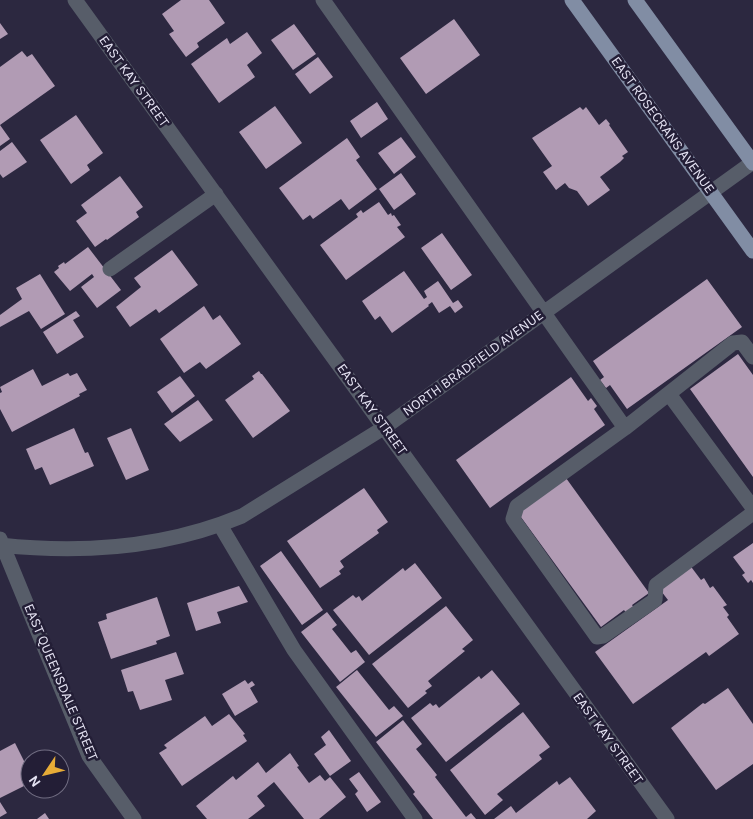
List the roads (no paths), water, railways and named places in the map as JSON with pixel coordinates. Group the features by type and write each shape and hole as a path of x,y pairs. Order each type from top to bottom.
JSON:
{"main road":[{"name":"EAST ROSECRANS AVENUE","path":"572,0 753,251"},
{"path":"635,0 753,162"}],"street":[{"name":"EAST KAY STREET","path":"75,0 667,819"},
{"path":"323,0 625,428"},
{"name":"NORTH BRADFIELD AVENUE","path":"1,543 64,549 120,548 171,539 220,526 242,516 385,427 753,162"},
{"path":"110,269 216,194"},
{"path":"753,358 742,342 734,343 625,428 517,506 513,519 597,637 603,636 655,600 656,585 753,513"},
{"path":"669,394 753,508"},
{"path":"220,526 294,650 415,819"},
{"name":"EAST QUEENSDALE STREET","path":"1,543 89,756 134,819"}]}
